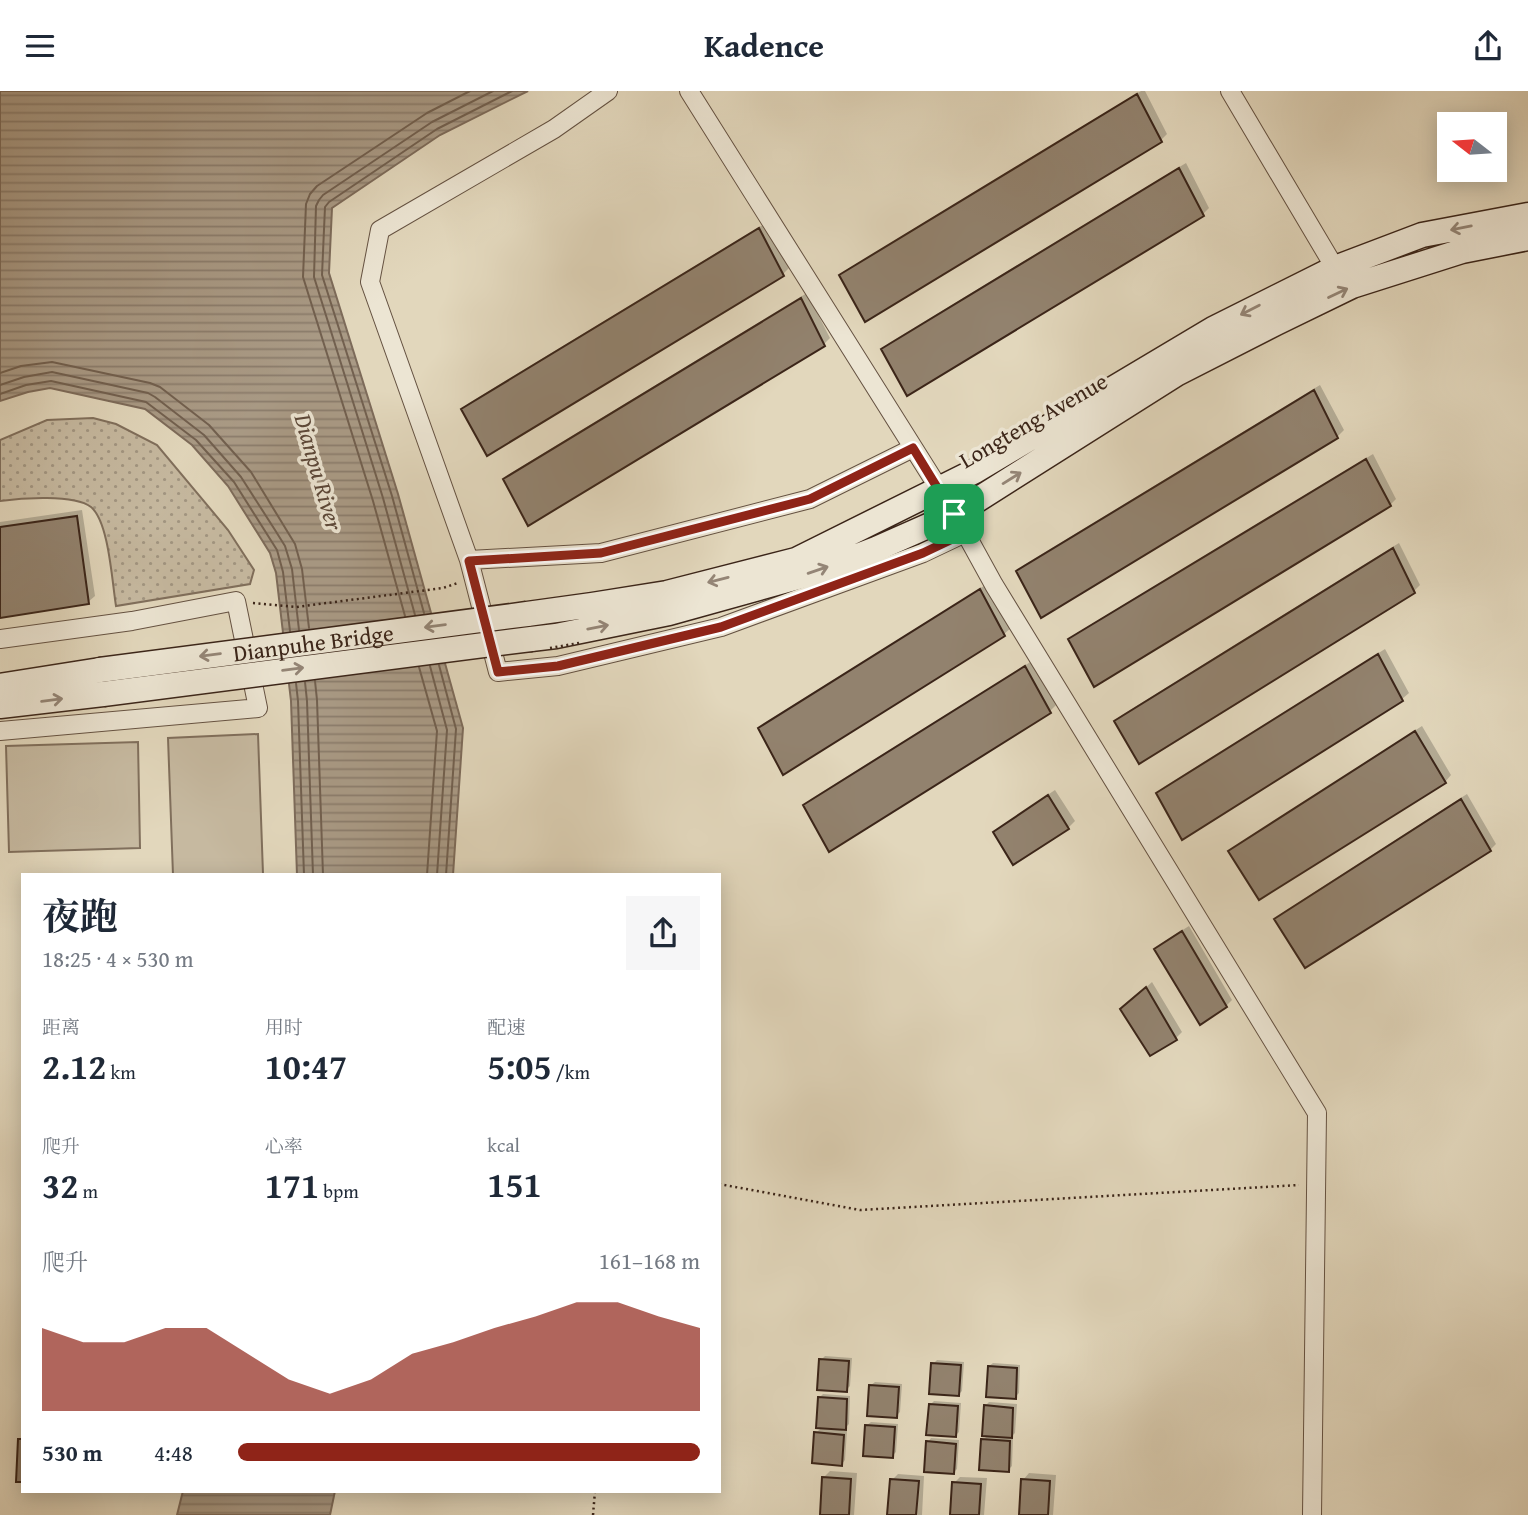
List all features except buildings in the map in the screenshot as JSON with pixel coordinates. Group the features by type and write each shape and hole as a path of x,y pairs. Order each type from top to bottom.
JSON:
{"main road":[{"name":"Longteng Avenue","path":"527,614 667,593 796,560 975,471 1213,329 1335,268 1422,235 1528,215"},
{"name":"Longteng Avenue","path":"531,639 668,613 816,572 876,549 960,524 1176,374 1276,323 1352,286 1462,251 1528,238"},
{"name":"Dianpuhe Bridge","path":"102,682 527,614"},
{"name":"Dianpuhe Bridge","path":"102,682 531,639"},
{"path":"0,687 102,682"},
{"path":"0,706 102,682"}],"street":[{"path":"608,91 554,129 380,230 370,282 471,569 498,672 558,666 721,627 923,553 960,524"},
{"path":"689,91 960,524 994,585 1317,1113 1312,1515"},
{"path":"1230,91 1335,268"},
{"path":"471,569 601,553 810,499 913,448"},
{"path":"0,639 132,621 236,601 258,708 0,731"}],"path":[{"path":"236,601 296,607 443,588 471,569"},
{"path":"721,1184 860,1210 1317,1184"},
{"path":"593,1515 595,1493"}],"shaded area":[{"path":"93,418 116,424 157,445 228,530 254,570 250,584 116,606 106,539 102,525 91,507 73,500 60,499 0,501 0,440 47,420"},
{"path":"258,734 263,873 173,873 168,738"},
{"path":"138,742 140,848 9,852 6,746"}],"water":[{"name":"Dianpu River","path":"0,91 528,91 440,135 332,208 329,273 398,494 463,728 453,873 297,873 291,701 276,573 270,553 228,486 192,445 145,409 50,388 0,401"},
{"path":"182,1493 335,1493 330,1515 177,1515"}],"route":[{"path":"913,448 954,514 965,533 923,553 721,627 558,666 498,672 469,561 601,553 810,499 913,448"}]}
